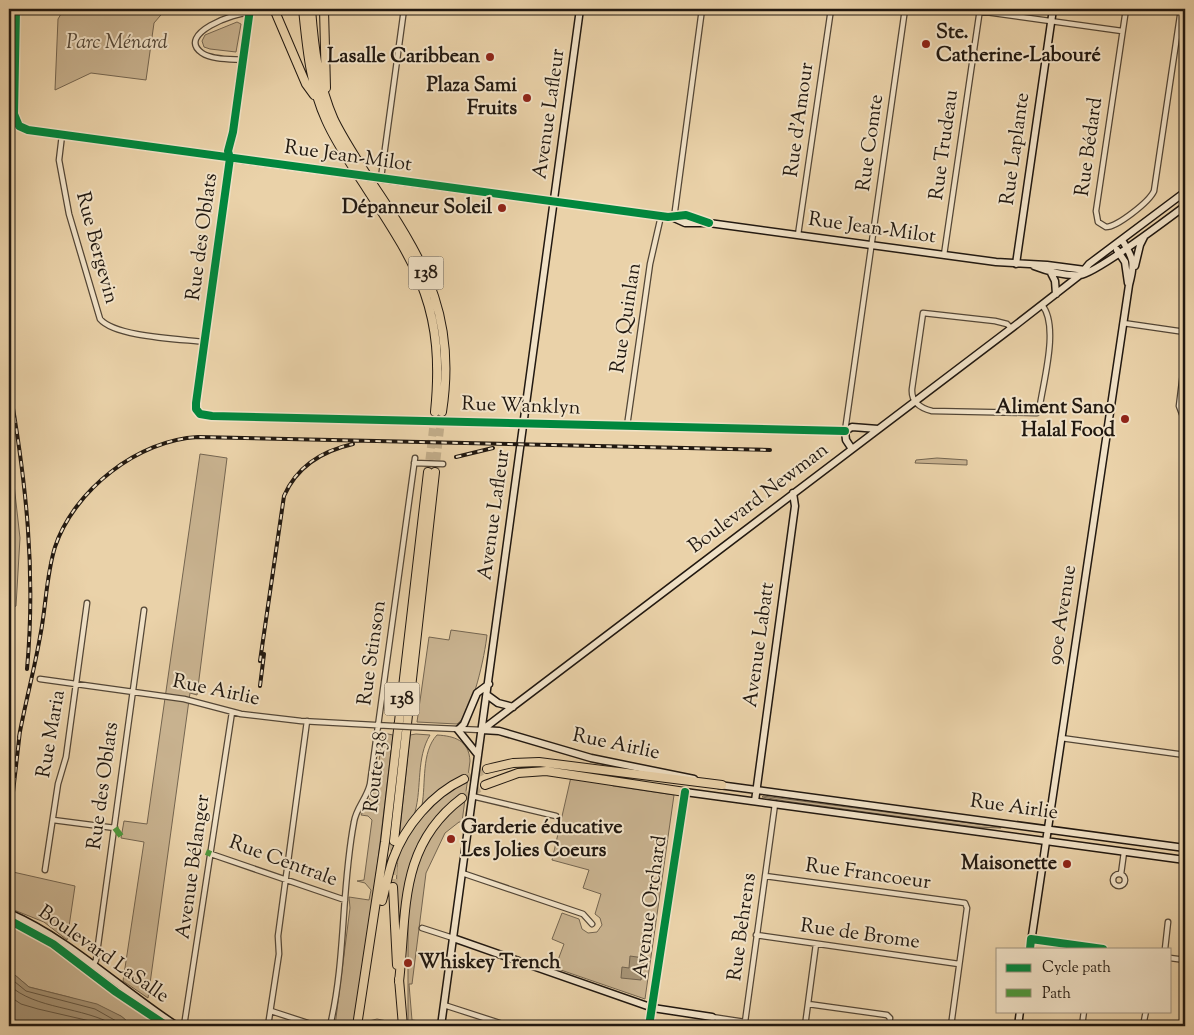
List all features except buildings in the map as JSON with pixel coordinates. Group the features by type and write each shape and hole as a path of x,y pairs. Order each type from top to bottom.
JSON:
{"highway":[{"path":"274,9 306,84 322,99"},
{"name":"138","path":"303,9 308,58 322,99 344,139 413,246 428,278 437,305 444,344 445,378 438,412"},
{"name":"138","path":"311,9 322,99"},
{"path":"322,99 324,9"},
{"name":"Route 138","path":"374,927 432,472 394,842"},
{"path":"487,769 513,763 543,763 722,786"},
{"path":"485,785 518,773 546,771 685,792"},
{"path":"374,927 393,860 407,831 432,801 464,778"},
{"path":"399,982 406,894 412,865 433,826 462,798"},
{"path":"393,887 403,1026"},
{"name":"138","path":"357,1026 374,927"}],"main road":[{"name":"Avenue Lafleur","path":"441,1026 580,9"},
{"name":"Rue Laplante","path":"1016,264 1053,9"},
{"name":"Rue des Oblats","path":"197,411 196,403 230,158 228,151 233,132 250,11"},
{"name":"Rue Jean-Milot","path":"230,158 674,218 686,215 709,223 1016,264 1047,264 1083,273"},
{"name":"Boulevard Newman","path":"482,730 1056,294 1114,245 1185,192"},
{"name":"Boulevard Newman","path":"1083,273 1094,270 1126,247 1144,237 1185,206"},
{"name":"90e Avenue","path":"1030,948 1129,285 1144,237"},
{"path":"1122,240 1132,256 1134,268"},
{"name":"90e Avenue","path":"1114,245 1126,265 1129,285"},
{"name":"Rue Jean-Milot","path":"1031,265 1050,271 1083,273"},
{"path":"1050,271 1055,279 1056,294"},
{"name":"Rue Wanklyn","path":"197,411 202,415 212,416 844,431 852,427 878,429"},
{"path":"844,431 846,440 852,449"},
{"name":"Avenue Labatt","path":"755,801 795,506 793,493"},
{"path":"478,755 458,730 468,718 477,693 489,684"},
{"path":"487,695 498,703 513,707"},
{"name":"Rue Airlie","path":"482,730 496,731 591,758 722,786 1185,848"},
{"name":"Rue Airlie","path":"685,792 1185,860"},
{"name":"Boulevard LaSalle","path":"9,913 53,936 177,1026"},
{"path":"453,938 653,1008 712,1017 710,1026"},
{"path":"1018,1026 1020,1012"}],"street":[{"name":"Rue Jean-Milot","path":"16,9 14,114 19,126 28,130 230,158"},
{"path":"379,178 404,9"},
{"path":"674,218 702,9"},
{"name":"Rue d'Amour","path":"798,235 831,9"},
{"name":"Rue Comte","path":"844,431 905,9"},
{"path":"964,9 1122,31"},
{"name":"Rue Bédard","path":"1126,9 1097,207 1097,220 1104,226 1113,226 1152,195 1181,9"},
{"name":"Rue Trudeau","path":"944,255 979,10"},
{"path":"244,60 204,54 198,49 196,40 199,33 206,27 250,11"},
{"name":"Rue Bergevin","path":"62,135 59,160 69,214 100,319 106,325 119,330 205,342"},
{"name":"Rue Quinlan","path":"627,426 650,264 661,216"},
{"path":"1011,328 1007,324 996,321 923,312 912,390 914,402 922,408 932,411 1037,413 1040,405 1050,334 1050,318 1042,304"},
{"path":"1123,323 1185,332"},
{"path":"1185,358 1179,406 1182,414 1185,416"},
{"name":"Rue Stinson","path":"330,1026 345,914 344,900 354,822 370,788 414,461 443,464"},
{"name":"Rue Maria","path":"45,870 58,784 66,757 87,602"},
{"name":"Rue des Oblats","path":"93,966 96,960 115,828 144,610"},
{"name":"Rue Airlie","path":"40,679 184,699 232,712 308,721 482,730"},
{"name":"Avenue Bélanger","path":"184,1026 232,712"},
{"path":"268,1026 279,954 278,936 285,880 308,721"},
{"path":"1061,738 1185,755"},
{"name":"Avenue Orchard","path":"649,1026 685,792"},
{"path":"472,796 556,816"},
{"name":"Rue Behrens","path":"712,1017 745,1022 775,804"},
{"path":"53,820 115,828"},
{"path":"1121,874 1124,852"},
{"name":"Rue Centrale","path":"211,854 344,900"},
{"path":"462,873 583,914 592,924"},
{"name":"Rue Francoeur","path":"765,876 967,905 959,964"},
{"path":"1165,948 1168,922"},
{"path":"422,928 453,938"},
{"name":"Rue de Brome","path":"756,935 959,964"},
{"path":"1031,939 1094,948"},
{"path":"805,1026 816,944"},
{"path":"1172,958 1185,960"},
{"path":"951,1026 959,964"},
{"path":"808,1004 887,1015 890,1018 889,1026"},
{"path":"444,1005 509,1026"},
{"path":"271,1011 317,1026"},
{"path":"1082,1026 1084,1012"},
{"path":"1143,1026 1146,1012"}],"green space":[{"name":"Parc Ménard","path":"64,9 166,9 154,23 146,80 91,73 55,90 58,19"},
{"path":"237,22 241,24 236,52 204,47 202,41 205,35"},
{"path":"9,440 20,538 16,606 10,609"},
{"path":"200,454 227,458 197,695 190,693 148,998 123,981 144,842 121,838 124,821 147,824"},
{"path":"937,458 967,460 967,465 915,463 916,460"},
{"path":"451,630 487,635 484,656 473,696 463,718 457,724 417,722 429,637 449,640"},
{"path":"383,733 393,735 377,868 354,1021 352,1021 351,1026 335,1026 350,908 349,897 369,900 371,890 365,883 357,881 364,880 372,820 368,816 361,815 375,789"},
{"path":"410,735 430,735 421,763 415,812 399,839"},
{"path":"437,735 459,740 467,748 470,761 462,822 459,822 445,833 426,873 412,984 409,984 412,1020 435,1023 434,1026 408,1026 408,896 424,835 413,859 406,884 402,909 401,936 397,910 398,860 401,848 422,805 426,759 428,750"},
{"path":"571,777 606,781 613,786 674,795 645,999 555,968 564,944 552,939 562,913 579,919 582,929 588,933 597,932 602,925 600,918 595,914 601,894 583,888 589,870 552,860"},
{"path":"763,796 1001,828 975,827 785,801"},
{"path":"13,872 75,886 67,940 44,922 9,908 9,883 12,883"},
{"path":"9,921 45,940 161,1024 159,1026 133,1026 121,1016 69,997 29,987 9,970"},
{"path":"377,1019 387,1021 395,1026 363,1026 365,1022"}],"water":[{"path":"630,956 644,958 641,980 621,978 622,967 629,968"},
{"path":"9,970 29,987 97,1004 121,1016 133,1026 9,1026"}],"tunnel":[{"path":"428,472 435,412"},
{"path":"435,472 442,412"},
{"path":"464,779 487,769"},
{"path":"462,798 485,785"},
{"path":"393,887 394,841"}],"railway":[{"path":"9,385 25,491 28,526 30,633 27,669"},
{"path":"19,737 40,637 52,558 64,526 77,506 111,472 131,458 153,447 175,440 198,437 770,450"},
{"path":"260,661 284,496 296,476 312,461 331,451 353,444"},
{"path":"456,457 493,448"},
{"path":"260,686 264,654"},
{"path":"9,827 20,731"}],"marked path":[{"path":"115,828 121,836"},
{"path":"206,852 211,854"}],"cycle path":[{"path":"16,9 14,114 19,126 28,130 668,217 686,215 709,223"},
{"path":"250,9 233,132 228,151 230,158 196,403 196,409 200,414 212,416 845,431"},
{"path":"649,1026 685,792"},
{"path":"9,920 53,944 116,992 167,1026"},
{"path":"1030,948 1031,939 1096,948"}],"place":[{"name":"Ste. Catherine-Labouré","path":"926,44"},
{"name":"Lasalle Caribbean","path":"490,57"},
{"name":"Plaza Sami Fruits","path":"527,98"},
{"name":"Dépanneur Soleil","path":"502,208"},
{"name":"Aliment Sano Halal Food","path":"1125,419"},
{"name":"Garderie éducative Les Jolies Coeurs","path":"451,839"},
{"name":"Maisonette","path":"1067,864"},
{"name":"Whiskey Trench","path":"408,963"}]}
